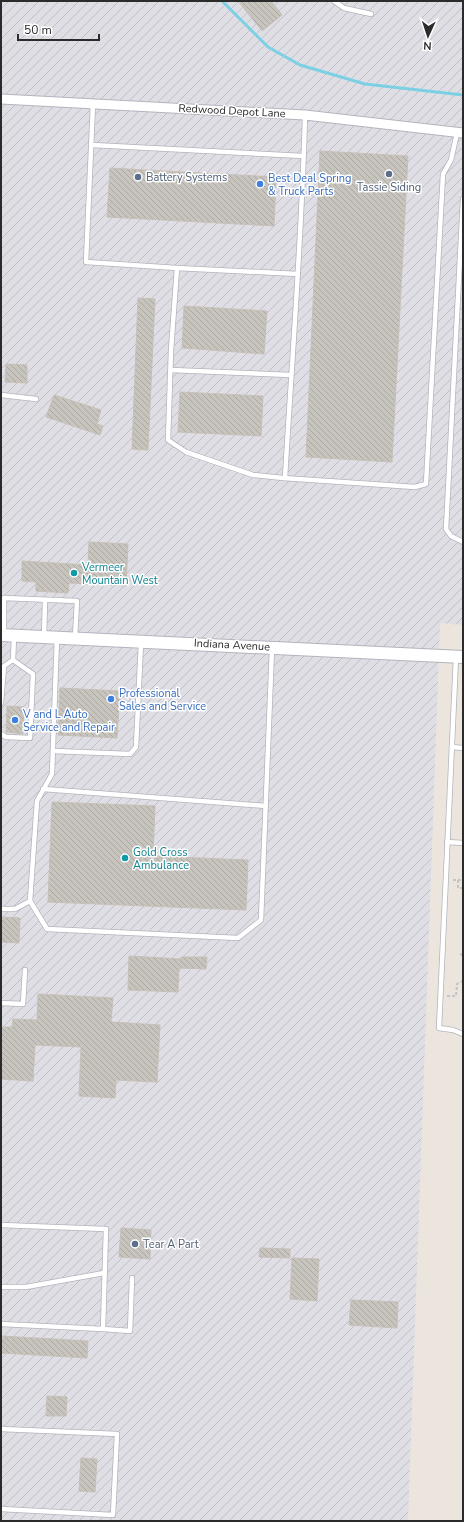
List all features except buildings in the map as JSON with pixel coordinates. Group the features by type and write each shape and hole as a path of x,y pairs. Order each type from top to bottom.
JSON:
{"street":[{"name":"Redwood Depot Lane","path":"1,99 305,115 460,133"},
{"name":"Indiana Avenue","path":"6,635 460,657"}],"lane":[{"path":"334,1 344,8 371,14"},
{"path":"93,104 86,262 298,274"},
{"path":"285,478 298,274 305,115"},
{"path":"176,268 168,440 186,452 253,475 416,487 426,484 443,174 451,160 460,133"},
{"path":"92,146 303,156"},
{"path":"463,199 446,528 451,536 463,542"},
{"path":"171,370 291,374"},
{"path":"1,395 36,399"},
{"path":"1,734 6,737 30,738 33,674 14,660 6,635 4,598 77,601 75,638"},
{"path":"44,637 45,600"},
{"path":"57,637 52,774 37,801 30,901 47,929 238,938 261,920 272,647"},
{"path":"53,751 130,754 136,747 141,641"},
{"path":"460,657 452,747 439,1028 453,1030 463,1034"},
{"path":"1,703 4,666 14,660"},
{"path":"452,747 463,748"},
{"path":"43,790 266,806"},
{"path":"447,842 463,843"},
{"path":"1,909 15,910 30,901"},
{"path":"1,1003 23,1004 25,970"},
{"path":"1,1225 106,1229 102,1329"},
{"path":"1,1287 26,1288 104,1273"},
{"path":"1,1324 130,1331 132,1278"},
{"path":"1,1429 117,1434 113,1515 1,1509"}],"path":[{"path":"452,880 463,880"},
{"path":"458,880 458,888 463,888"},
{"path":"456,996 457,984 463,982"}],"shaded area":[{"path":"1,1 463,1 463,625 440,623 408,1521 1,1521"}],"waterway":[{"path":"222,1 268,47 300,65 365,84 463,95"}],"place":[{"name":"Tassie Siding","path":"389,174"},
{"name":"Battery Systems","path":"138,177"},
{"name":"Best Deal Spring & Truck Parts","path":"260,184"},
{"name":"Vermeer Mountain West","path":"74,573"},
{"name":"Professional Sales and Service","path":"111,699"},
{"name":"V and L Auto Service and Repair","path":"15,720"},
{"name":"Gold Cross Ambulance","path":"125,858"},
{"name":"Tear A Part","path":"135,1244"}]}
